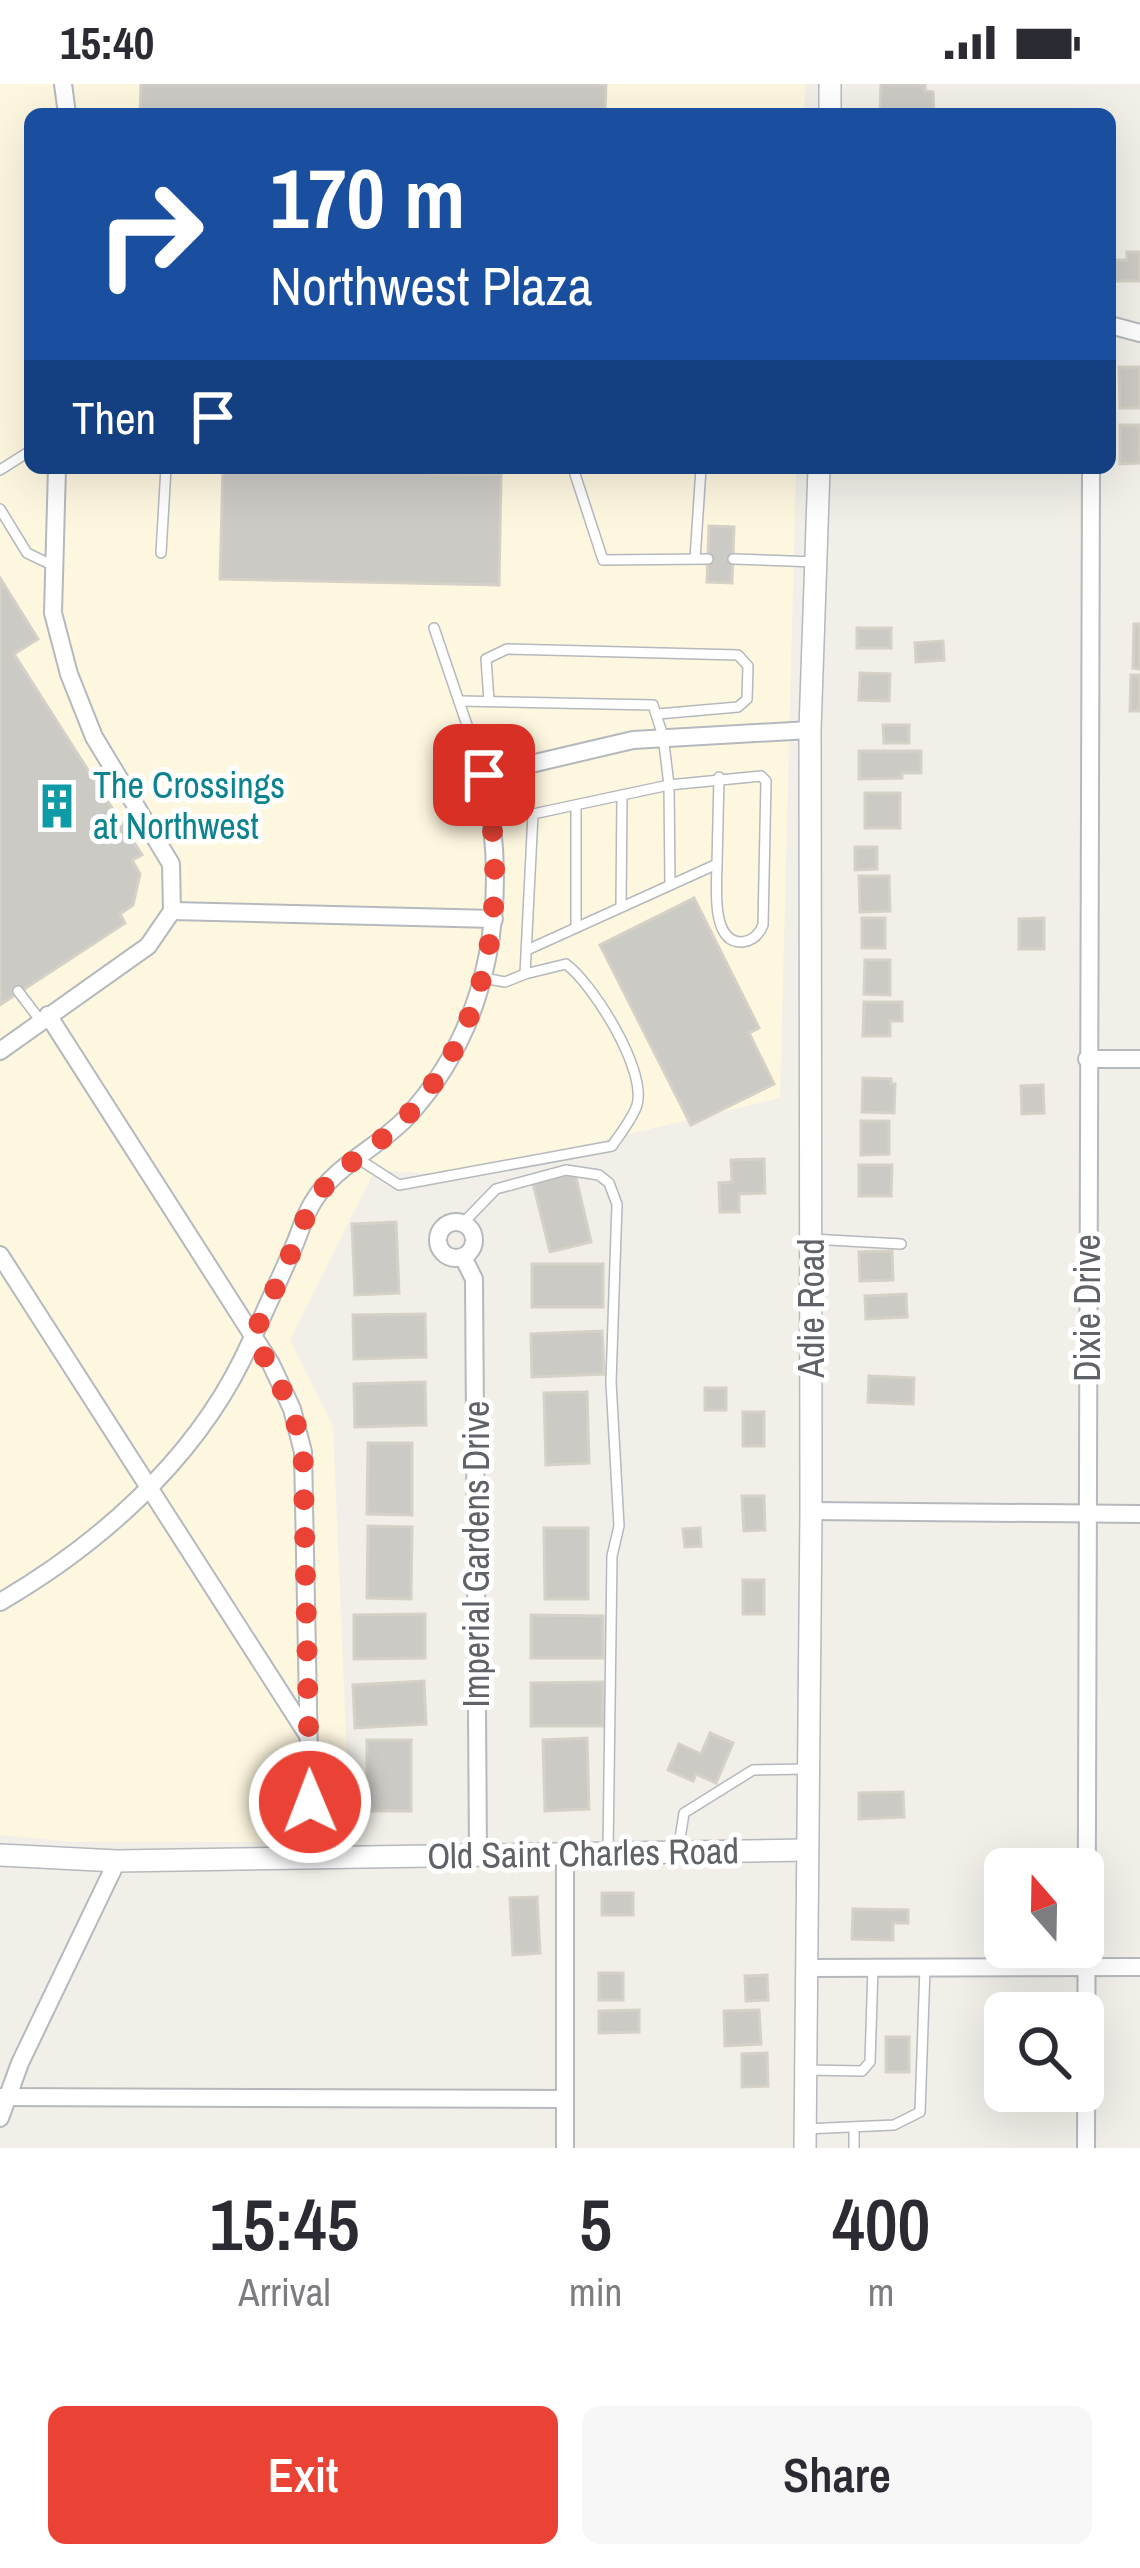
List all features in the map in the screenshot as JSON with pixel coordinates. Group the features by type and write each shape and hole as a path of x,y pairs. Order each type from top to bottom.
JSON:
{"street":[{"path":"0,1051 148,946 172,910 171,864 94,737 76,697 53,613 57,474"},
{"name":"Adie Road","path":"805,2138 812,1511 810,730 819,474"},
{"name":"Dixie Drive","path":"1086,1848 1090,474"},
{"path":"0,1602 44,1577 99,1535 149,1488 208,1415 253,1336 309,1208 325,1186 393,1131 429,1090 456,1047 483,978 494,919 497,850 484,775 606,744 663,736 810,730"},
{"path":"172,910 494,919"},
{"path":"44,1018 253,1336 292,1408 303,1452 311,1858"},
{"path":"1087,1059 1140,1059"},
{"name":"Imperial Gardens Drive","path":"463,1223 474,1237 463,1257 446,1255 437,1241 445,1225 463,1223"},
{"path":"0,1255 308,1736"},
{"name":"Imperial Gardens Drive","path":"463,1257 474,1279 478,1854"},
{"path":"812,1511 1140,1514"},
{"name":"Old Saint Charles Road","path":"0,1855 117,1861 806,1850"},
{"path":"565,1852 565,2148"},
{"path":"0,2118 4,2097 117,1861"},
{"path":"805,1968 984,1967"},
{"path":"1104,1967 1140,1967"},
{"name":"Dixie Drive","path":"1086,1968 1086,2148"},
{"path":"4,2097 566,2099"}],"lane":[{"path":"161,553 166,474"},
{"path":"575,474 603,560 702,559 701,474"},
{"path":"0,509 27,554 52,565"},
{"path":"733,559 816,562"},
{"path":"434,628 484,775"},
{"path":"489,701 486,659 507,649 738,655 748,665 747,699 738,706 658,715"},
{"path":"460,701 653,705 663,736 669,785 670,885"},
{"path":"525,974 532,814 669,785 719,777 761,776 766,782 764,925 758,935 745,942 732,940 718,912 719,777"},
{"path":"621,907 622,795"},
{"path":"576,805 576,927"},
{"path":"527,950 717,864"},
{"path":"356,1158 399,1185 612,1146 637,1104 636,1072 585,978 566,964 505,982 483,978"},
{"path":"18,991 44,1018"},
{"path":"463,1223 496,1189 566,1170 599,1175 609,1184 617,1204 611,1382 619,1526 612,1556 608,1852"},
{"path":"811,1239 901,1244"},
{"path":"678,1851 684,1813 753,1771 808,1769"},
{"path":"805,2070 862,2071 870,2062 873,1967"},
{"path":"805,2138 854,2127 894,2125 920,2112 925,1967"},
{"path":"854,2127 854,2148"}],"shaded area":[{"name":"The Crossings at Northwest","path":"0,84 805,84 804,108 24,108 24,474 796,474 780,1098 458,1175 375,1170 290,1340 333,1426 350,1835 269,1842 76,1842 0,1835"}],"building":[{"path":"141,84 606,84 605,108 140,108"},
{"path":"881,84 925,84 925,91 933,92 934,108 880,108"},
{"path":"1127,252 1140,252 1140,281 1116,281 1116,260 1127,260"},
{"path":"1119,367 1140,367 1140,408 1120,408"},
{"path":"1120,425 1140,425 1140,463 1120,464"},
{"path":"223,474 501,475 499,585 220,579"},
{"path":"709,526 734,527 732,583 707,582"},
{"name":"The Crossings at Northwest","path":"0,578 38,639 14,654 142,855 132,860 140,874 133,905 120,914 125,923 0,1005"},
{"path":"1134,624 1140,624 1140,669 1133,668"},
{"path":"857,628 891,628 891,648 857,648"},
{"path":"943,641 944,660 916,662 915,643"},
{"path":"860,673 890,674 889,701 859,700"},
{"path":"1131,675 1140,675 1140,711 1130,711"},
{"path":"883,725 909,725 909,743 884,743"},
{"path":"859,751 921,751 921,773 859,779"},
{"path":"865,793 900,793 900,828 865,828"},
{"path":"855,847 877,847 877,869 855,870"},
{"path":"859,876 889,876 890,911 860,912"},
{"path":"694,898 759,1028 749,1033 774,1084 691,1125 600,945"},
{"path":"862,918 885,918 885,948 862,948"},
{"path":"1044,918 1044,949 1019,949 1019,919"},
{"path":"865,960 890,960 890,995 864,994"},
{"path":"864,1002 902,1002 902,1021 890,1021 890,1036 863,1036"},
{"path":"863,1078 891,1079 894,1113 862,1112"},
{"path":"1043,1085 1044,1113 1022,1114 1021,1086"},
{"path":"861,1121 889,1121 889,1154 861,1155"},
{"path":"764,1159 765,1193 739,1194 739,1212 720,1212 719,1183 732,1182 731,1160"},
{"path":"859,1165 892,1165 891,1196 859,1196"},
{"path":"575,1173 591,1242 550,1252 533,1183"},
{"path":"396,1222 399,1293 355,1295 352,1224"},
{"path":"892,1251 893,1280 860,1281 859,1252"},
{"path":"532,1264 603,1264 603,1307 532,1307"},
{"path":"906,1294 907,1317 866,1319 865,1296"},
{"path":"425,1314 426,1357 354,1359 353,1315"},
{"path":"602,1331 604,1374 532,1377 531,1334"},
{"path":"869,1376 914,1378 913,1404 868,1402"},
{"path":"425,1382 426,1425 355,1427 354,1384"},
{"path":"705,1388 726,1388 726,1410 705,1410"},
{"path":"587,1392 589,1463 546,1465 544,1393"},
{"path":"743,1412 764,1412 764,1446 743,1446"},
{"path":"368,1443 412,1443 412,1515 367,1514"},
{"path":"742,1496 764,1496 765,1530 744,1531"},
{"path":"368,1526 412,1527 411,1599 367,1598"},
{"path":"544,1528 588,1528 588,1599 545,1599"},
{"path":"700,1528 701,1546 685,1547 683,1529"},
{"path":"743,1580 764,1580 764,1614 743,1614"},
{"path":"425,1614 425,1658 354,1659 354,1615"},
{"path":"531,1615 603,1616 603,1658 531,1658"},
{"path":"424,1681 426,1724 355,1728 353,1685"},
{"path":"603,1682 603,1726 531,1726 531,1683"},
{"path":"710,1733 733,1743 716,1783 696,1774 693,1781 668,1770 679,1744 701,1754"},
{"path":"587,1738 589,1809 545,1811 543,1740"},
{"path":"367,1740 411,1740 411,1811 367,1811"},
{"path":"903,1792 904,1817 859,1819 859,1793"},
{"path":"602,1893 633,1893 633,1915 602,1915"},
{"path":"537,1897 540,1953 513,1955 510,1898"},
{"path":"853,1909 908,1910 908,1923 893,1923 893,1940 852,1939"},
{"path":"599,1973 623,1973 623,2000 599,2000"},
{"path":"767,1975 768,2000 746,2001 745,1976"},
{"path":"639,2010 639,2032 599,2033 599,2011"},
{"path":"759,2010 761,2044 725,2046 724,2011"},
{"path":"886,2037 909,2037 909,2072 886,2072"},
{"path":"767,2053 768,2086 742,2087 742,2054"}],"place":[{"name":"The Crossings at Northwest","path":"57,806"}],"route":[{"path":"310,1802 303,1452 292,1408 253,1336 309,1208 350,1162 411,1113 456,1047 474,1006 494,924 497,882 497,850 484,775"}]}
